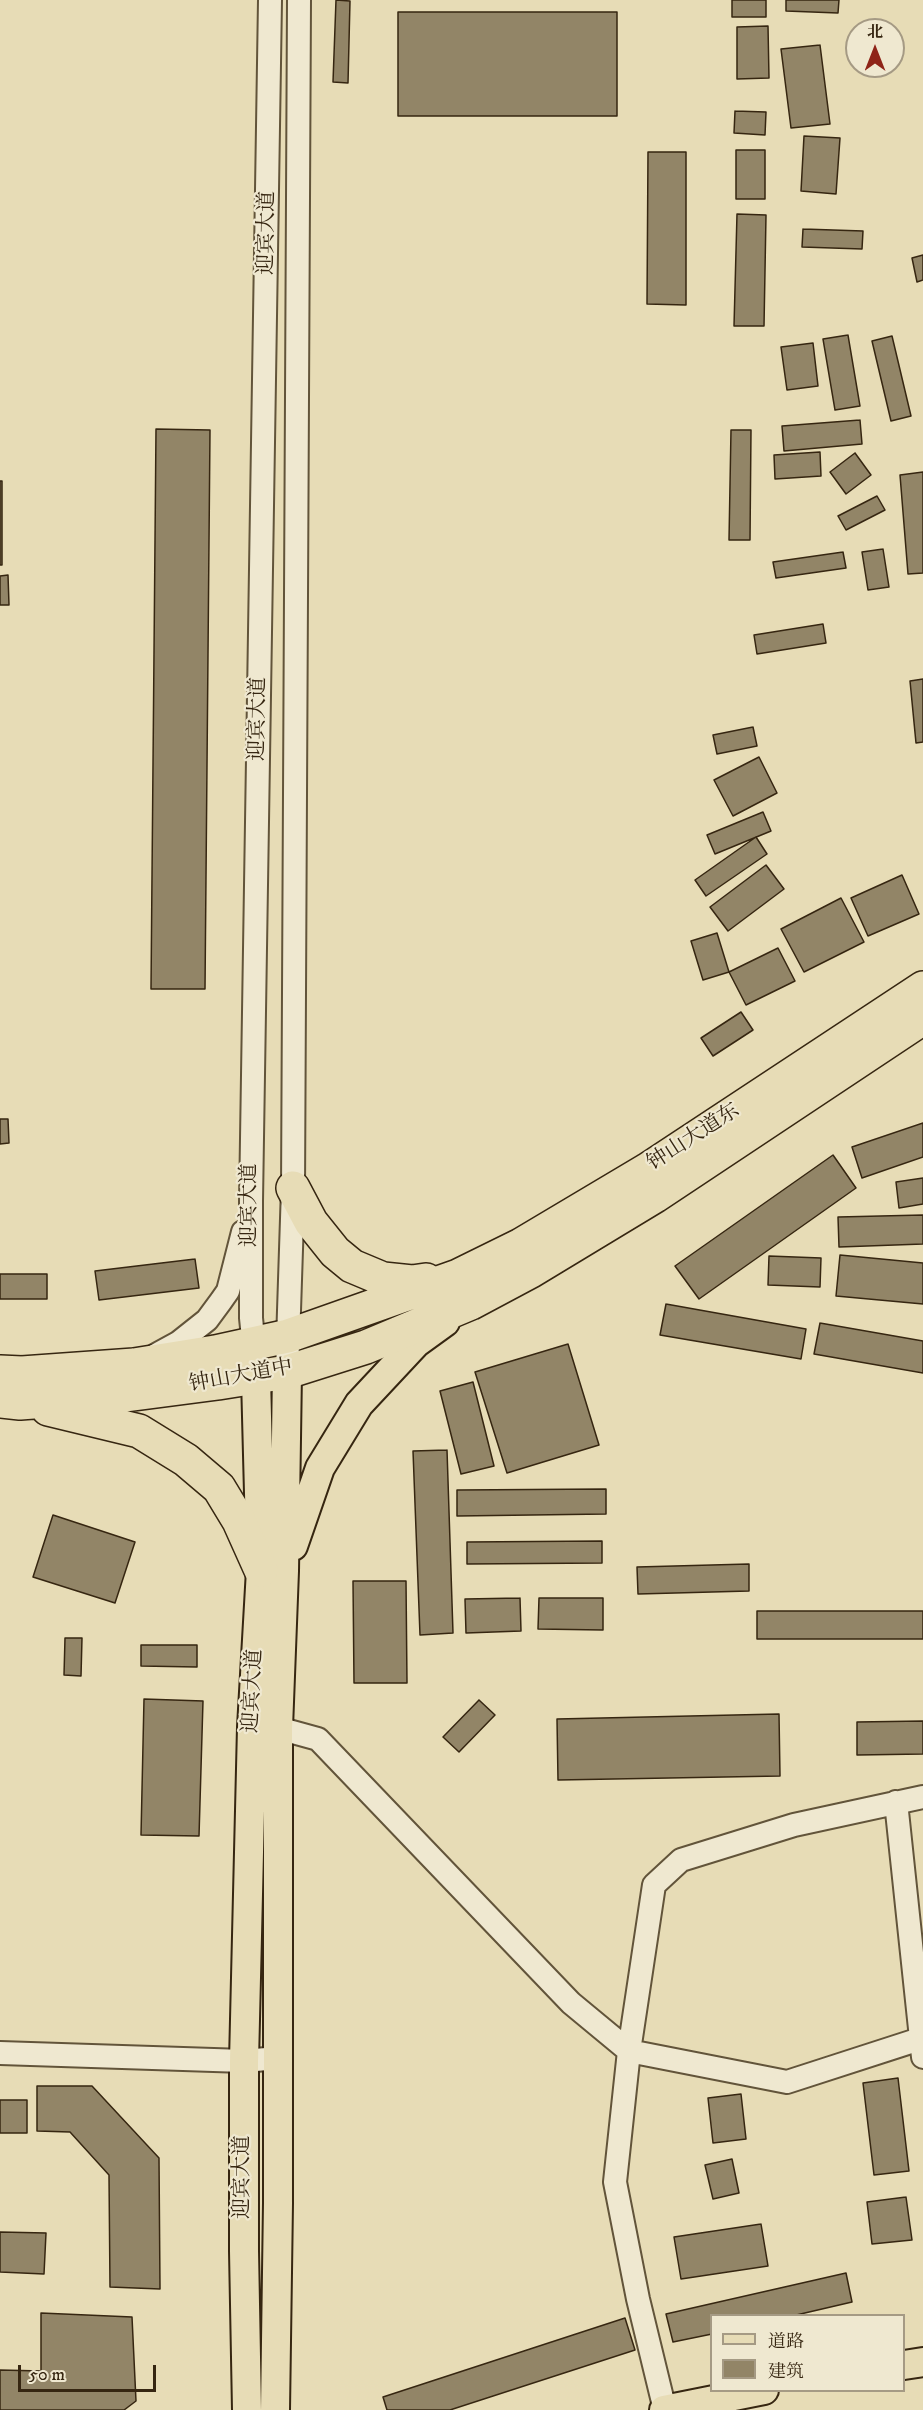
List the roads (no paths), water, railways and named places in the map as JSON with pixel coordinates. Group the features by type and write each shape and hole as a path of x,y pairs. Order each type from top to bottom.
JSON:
{"highway":[{"name":"钟山大道东","path":"464,1290 520,1245 647,1170 923,988"},
{"name":"钟山大道东","path":"464,1290 531,1271 655,1196 923,1018"},
{"path":"293,1188 312,1222 335,1252 352,1266 383,1279 464,1290"},
{"name":"钟山大道中","path":"0,1372 22,1373 134,1365 215,1352 288,1336 464,1290"},
{"name":"钟山大道中","path":"10,1402 126,1395 272,1375 366,1347 464,1290"},
{"path":"10,1402 139,1431 186,1460 219,1488 272,1570"}],"main road":[{"path":"272,1570 320,1468 359,1404 464,1290"},
{"name":"迎宾大道","path":"247,2410 244,2061 265,1728 272,1570 272,1375"},
{"name":"迎宾大道","path":"265,1728 278,2058 275,2410"},
{"path":"905,2365 923,2361"},
{"path":"665,2410 759,2392"}],"street":[{"name":"迎宾大道","path":"270,0 251,1318 253,1342 272,1375"},
{"name":"迎宾大道","path":"272,1375 288,1336 293,1188 299,0"},
{"path":"134,1365 178,1343 207,1320 221,1301 228,1291 251,1201"},
{"path":"265,1728 318,1739 571,2003 628,2051 787,2082 922,2045 896,1802"},
{"path":"665,2410 638,2299 615,2182 628,2051 654,1885 681,1860 794,1825 923,1797"},
{"path":"0,2052 244,2061 278,2058"}]}
